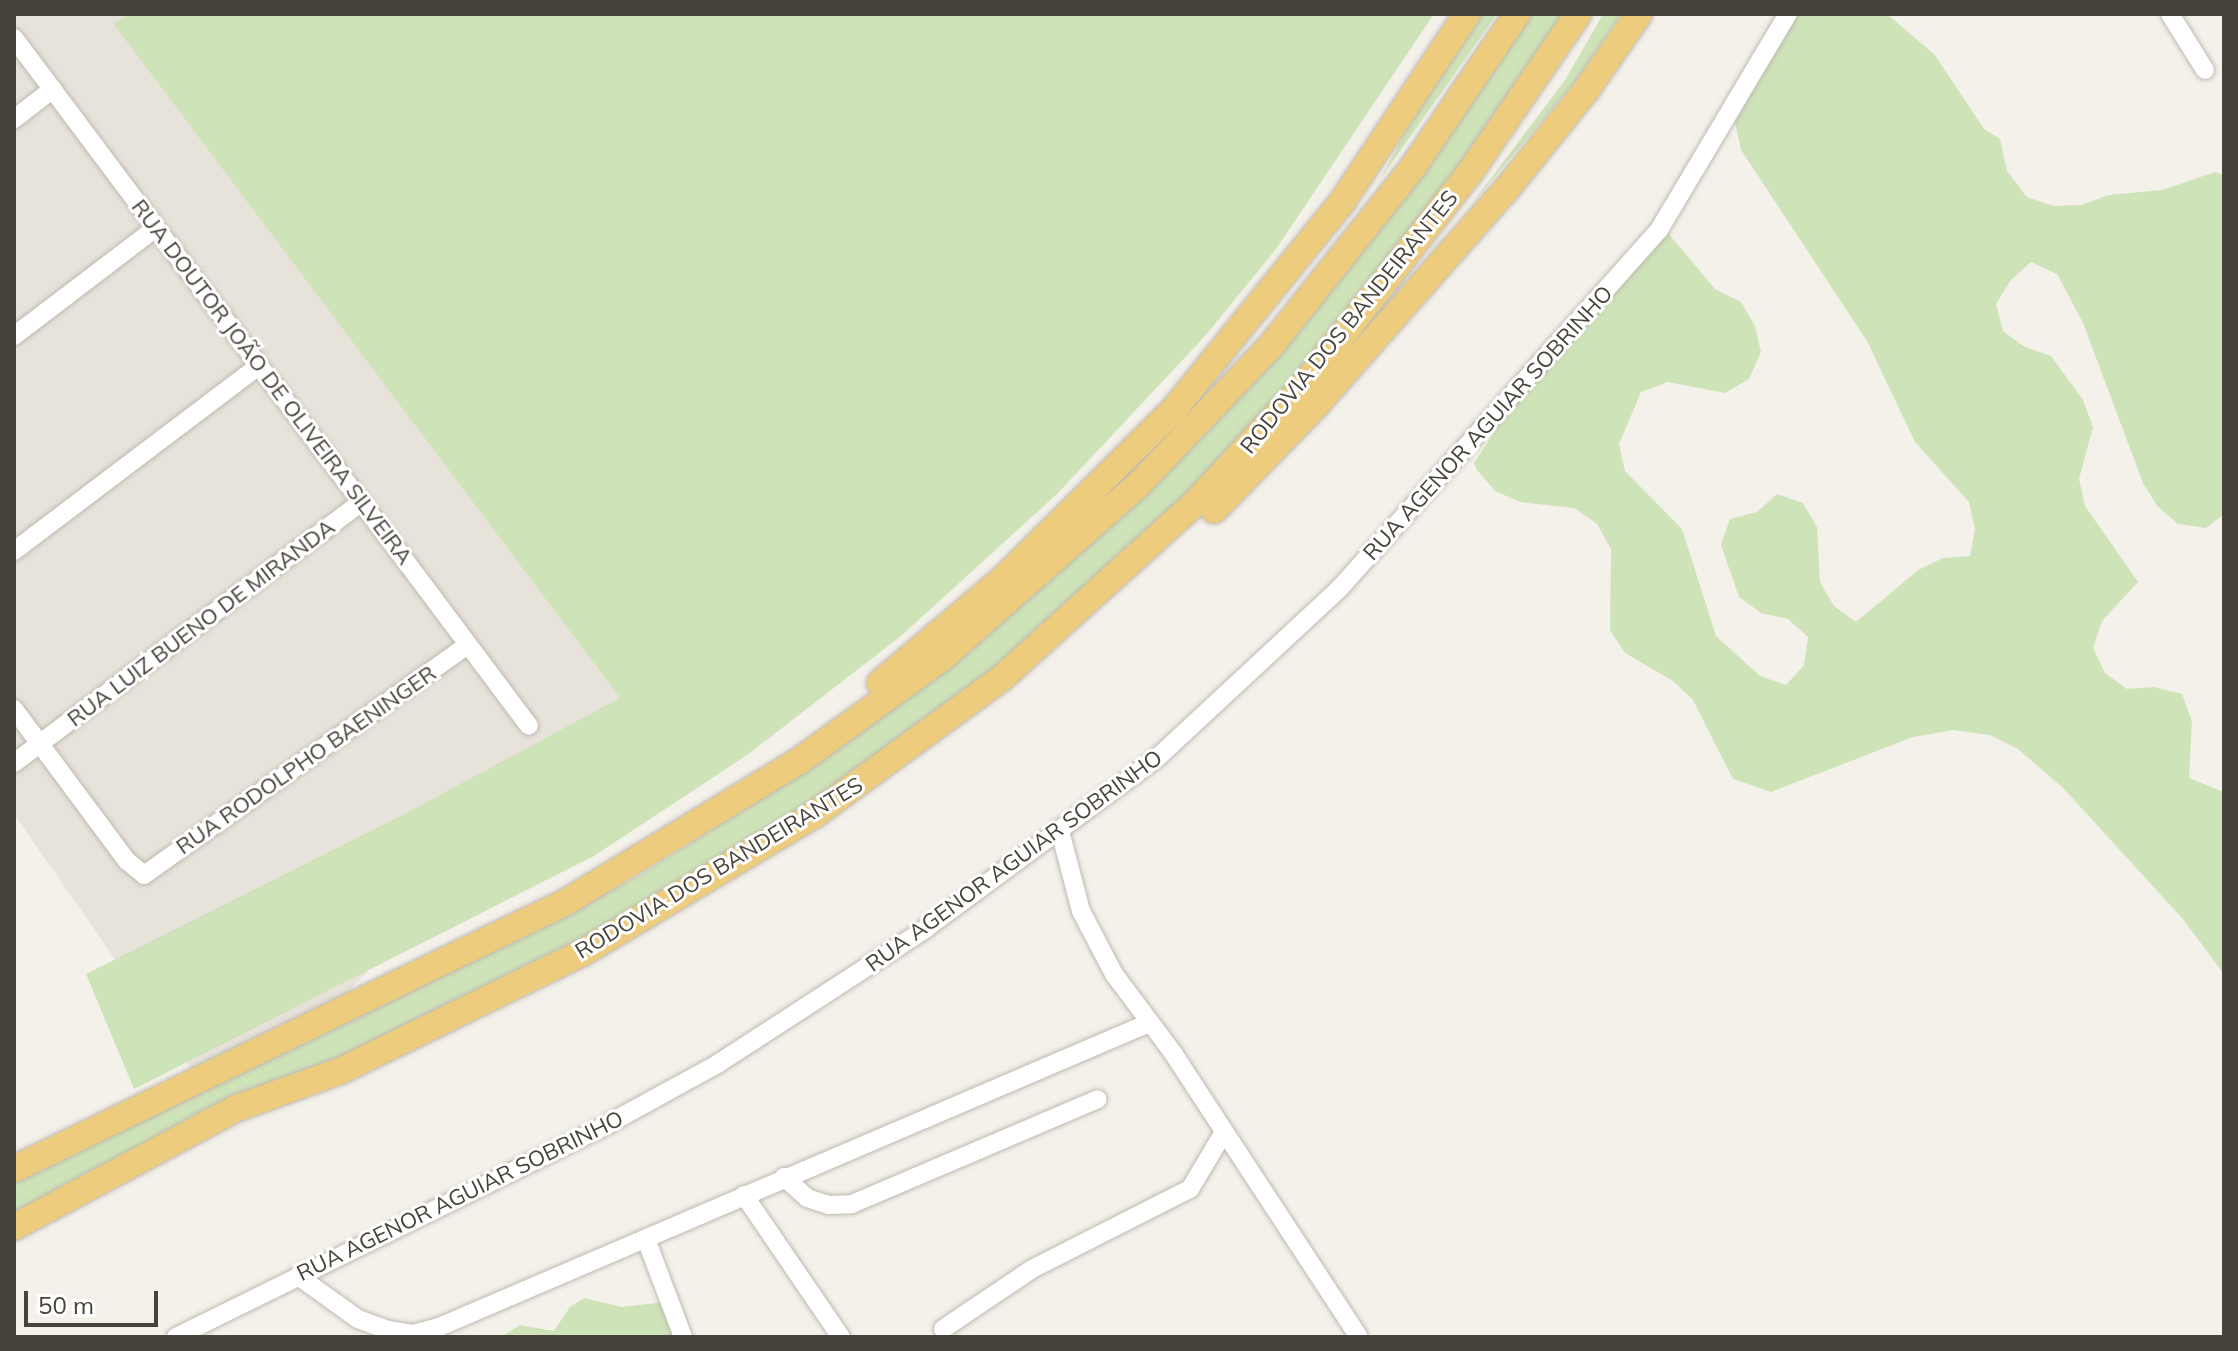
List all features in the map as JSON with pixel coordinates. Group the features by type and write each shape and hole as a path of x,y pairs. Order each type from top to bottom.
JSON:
{"highway":[{"path":"1414,93 1452,14"},
{"path":"111,1123 254,1040 592,874 722,794 863,697 1003,579 1176,407 1342,202 1467,14"},
{"name":"RODOVIA DOS BANDEIRANTES","path":"14,1169 488,942 630,867 799,761 942,658 1136,487 1270,347 1413,167 1517,14"},
{"name":"RODOVIA DOS BANDEIRANTES","path":"14,1227 237,1108 340,1071 572,958 747,856 871,775 1002,678 1194,504 1299,391 1402,262 1513,112 1578,14"},
{"path":"747,856 833,815 946,738 1067,641 1216,507 1317,404 1495,202 1587,89 1639,14"}],"street":[{"name":"RUA AGENOR AGUIAR SOBRINHO","path":"176,1337 610,1123 719,1063 829,995 1157,758 1266,660 1399,525 1548,348 1659,230 1788,14"},
{"path":"2170,14 2205,70"},
{"name":"RUA DOUTOR JOÃO DE OLIVEIRA SILVEIRA","path":"14,38 257,367 529,726"},
{"path":"14,119 53,89"},
{"path":"14,336 156,228"},
{"path":"14,551 257,367"},
{"name":"RUA LUIZ BUENO DE MIRANDA","path":"14,763 362,502"},
{"name":"RUA RODOLPHO BAENINGER","path":"40,744 127,861 144,875 468,645"},
{"path":"14,709 40,744"},
{"path":"1060,831 1081,911 1114,974 1224,1132 1359,1337"},
{"path":"298,1276 358,1319 413,1334 545,1285 784,1177 1149,1023"},
{"path":"784,1177 807,1198 828,1205 852,1204 1098,1099"},
{"path":"943,1329 1032,1269 1190,1189 1224,1132"},
{"path":"744,1195 841,1337"},
{"path":"646,1239 683,1337"}],"shaded area":[{"path":"14,14 1284,14 237,1108 199,1080 14,814"}],"green space":[{"path":"131,14 1434,14 1276,249 1206,335 1057,494 901,636 747,755 594,856 134,1089 86,974 399,817 620,698 113,23"},
{"path":"1479,14 1497,14 1379,181 1419,107"},
{"path":"1530,14 1568,14 1424,222 1232,453 1009,661 841,785 539,966 14,1216 14,1181 523,937 640,875 823,760 987,635 1146,493 1271,363"},
{"path":"1603,14 1621,14 1579,77 1470,206 1565,80"},
{"path":"1791,14 1887,14 1934,54 1984,129 2000,139 2007,171 2027,197 2053,206 2081,205 2109,195 2162,190 2215,172 2224,175 2224,514 2206,528 2178,524 2157,506 2143,483 2083,323 2057,274 2031,262 2011,280 1996,304 2003,331 2025,347 2051,356 2083,400 2093,427 2079,479 2085,506 2138,582 2102,621 2093,648 2105,673 2127,689 2154,687 2182,694 2192,721 2189,778 2224,792 2224,974 2182,918 2064,789 2018,749 1990,735 1953,730 1913,737 1771,792 1733,779 1693,700 1673,681 1625,653 1610,630 1611,549 1597,524 1574,508 1520,502 1495,491 1477,470 1474,463 1542,360 1663,227 1715,289 1741,302 1755,326 1761,352 1749,379 1725,393 1668,382 1641,392 1619,444 1625,471 1682,529 1716,636 1760,676 1786,685 1804,665 1808,637 1788,619 1761,613 1739,597 1721,545 1730,519 1757,512 1777,494 1803,503 1817,527 1820,582 1834,606 1856,622 1918,570 1943,558 1970,556 1975,529 1969,502 1915,442 1867,341 1741,150 1735,122"},
{"path":"584,1298 622,1307 673,1301 673,1337 501,1337 520,1325 554,1331 570,1307"}]}
